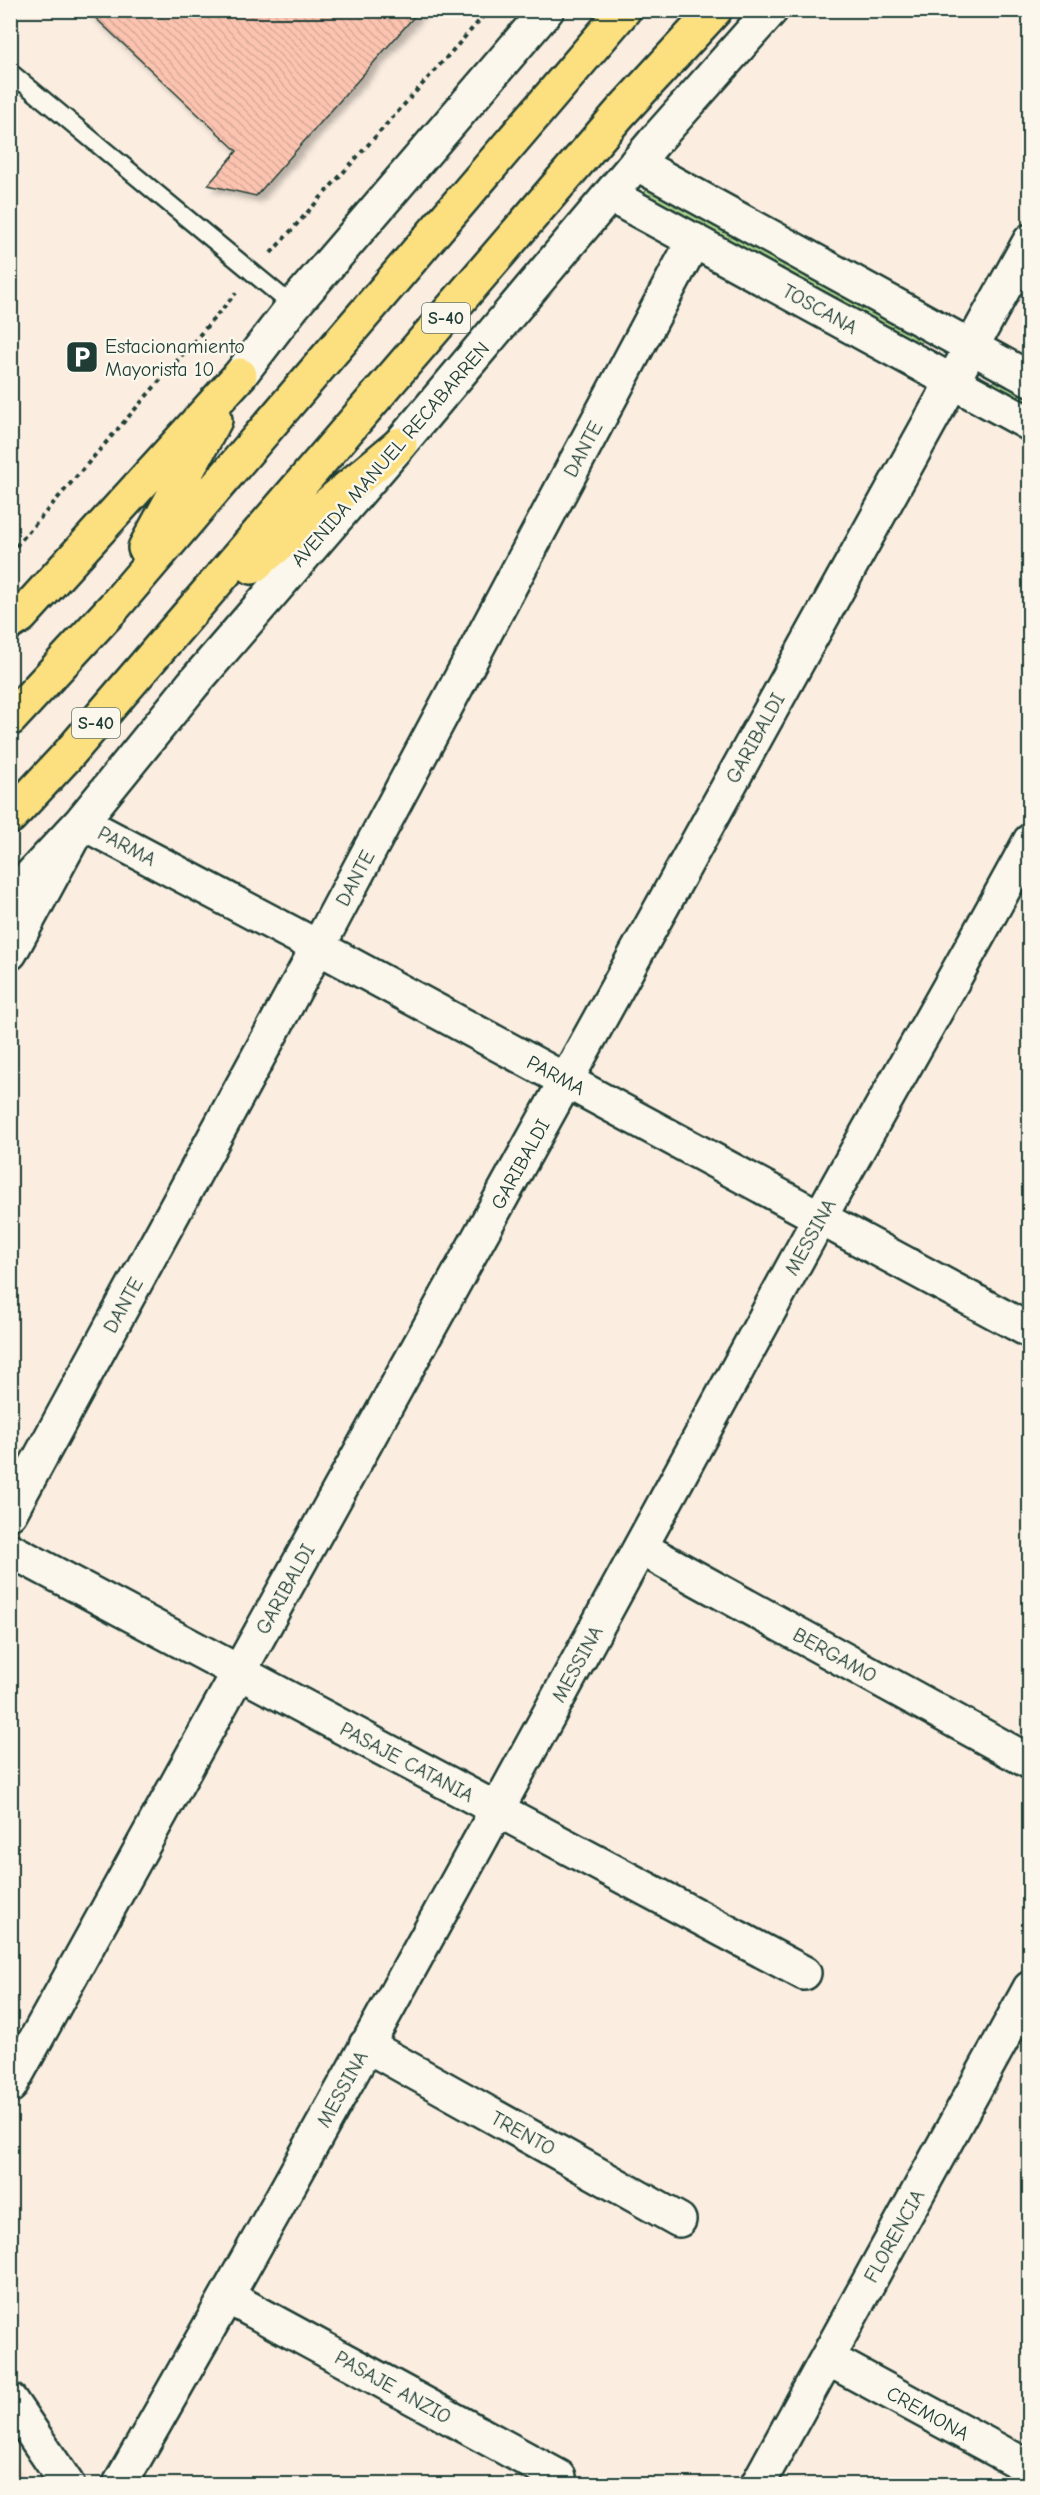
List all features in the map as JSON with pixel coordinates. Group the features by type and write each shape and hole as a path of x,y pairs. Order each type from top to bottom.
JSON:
{"main road":[{"path":"10,719 113,608 624,10"},
{"name":"S-40","path":"10,818 179,627 620,113 715,10"},
{"path":"113,608 240,375"},
{"path":"10,623 21,616 240,375"},
{"path":"179,627 400,444"}],"street":[{"path":"240,375 293,306 548,10"},
{"name":"AVENIDA MANUEL RECABARREN","path":"10,898 81,822 193,684 400,444 636,164 771,10"},
{"name":"TOSCANA","path":"636,164 1029,379"},
{"name":"TOSCANA","path":"610,195 1029,424"},
{"name":"DANTE","path":"10,1513 318,947 693,240"},
{"name":"GARIBALDI","path":"10,2086 1029,241"},
{"path":"10,953 81,822"},
{"name":"PARMA","path":"81,822 566,1080 1029,1331"},
{"name":"MESSINA","path":"120,2484 228,2297 641,1548 820,1218 1020,882 1029,841"},
{"name":"BERGAMO","path":"641,1548 1029,1762"},
{"name":"PASAJE CATANIA","path":"10,1551 804,1973"},
{"name":"FLORENCIA","path":"758,2484 1029,1988"},
{"name":"TRENTO","path":"366,2045 679,2220"},
{"name":"PASAJE ANZIO","path":"228,2297 559,2477"},
{"name":"CREMONA","path":"827,2358 1029,2468"},
{"path":"10,2400 67,2484"}],"lane":[{"path":"10,72 293,306"}],"shaded area":[{"path":"11,2457 30,2484 11,2484"}],"green space":[{"path":"648,189 922,340 919,346 643,194"},
{"path":"996,378 1029,397 1029,405 992,385"}],"building":[{"path":"87,10 420,10 256,196 208,185 237,151"}],"place":[{"name":"Estacionamiento Mayorista 10","path":"82,357"}]}
